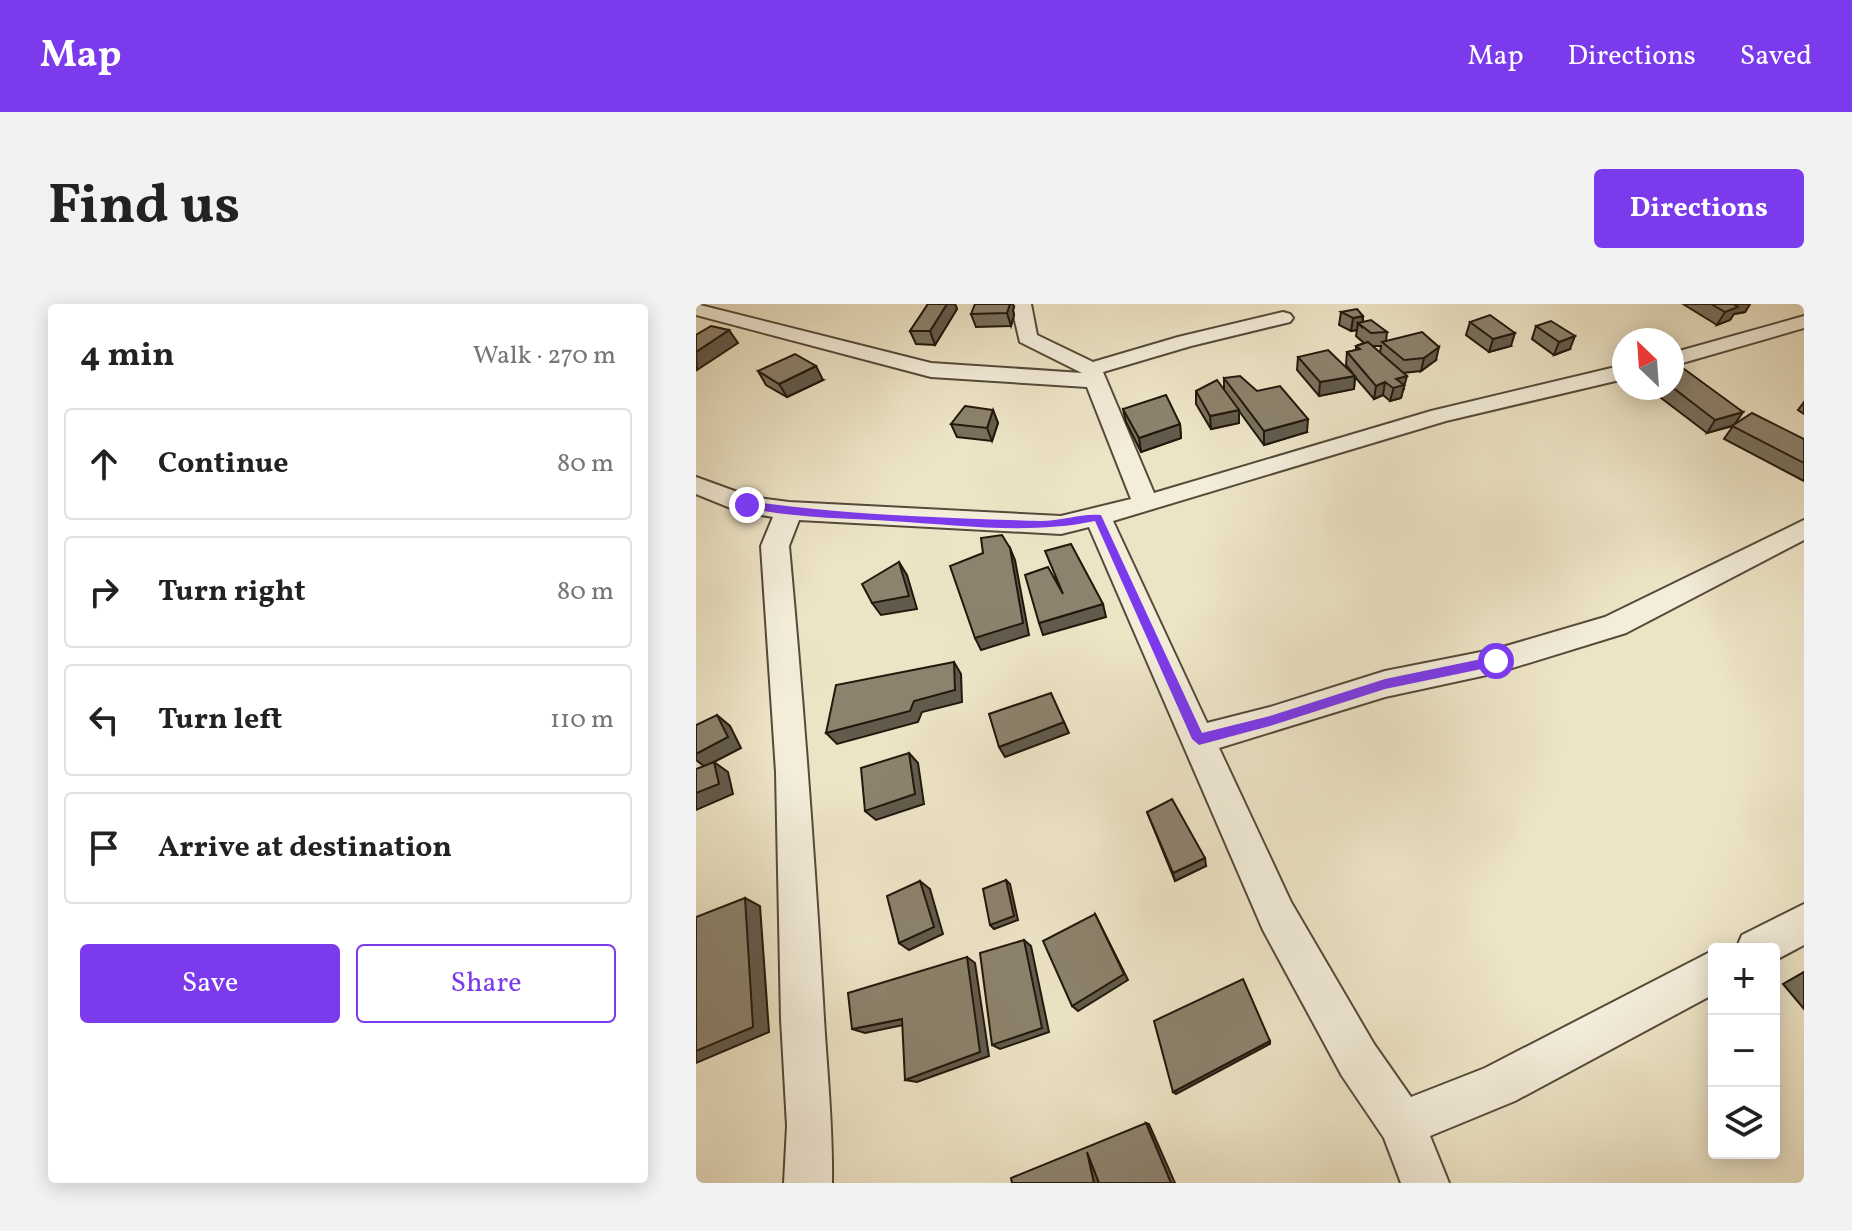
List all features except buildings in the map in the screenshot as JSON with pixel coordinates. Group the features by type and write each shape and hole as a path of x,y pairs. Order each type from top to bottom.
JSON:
{"street":[{"path":"1021,304 1027,338 1094,375 1146,504"},
{"path":"696,309 931,370 1094,375 1185,341 1283,318"},
{"path":"1684,357 1804,322"},
{"path":"696,485 747,505 789,511 1061,525 1146,504 1439,416 1612,375"},
{"path":"789,511 775,546 793,772 802,1019 810,1126 808,1183"},
{"path":"1098,517 1224,801 1298,956 1358,1060 1402,1124 1425,1183"},
{"path":"1199,739 1270,721 1385,684 1496,661 1615,625 1804,529"},
{"path":"1768,943 1804,924"},
{"path":"1402,1124 1499,1085 1708,974"}],"route":[{"path":"747,505 789,511 1061,525 1098,517 1199,739 1270,721 1385,684 1496,661"}]}
